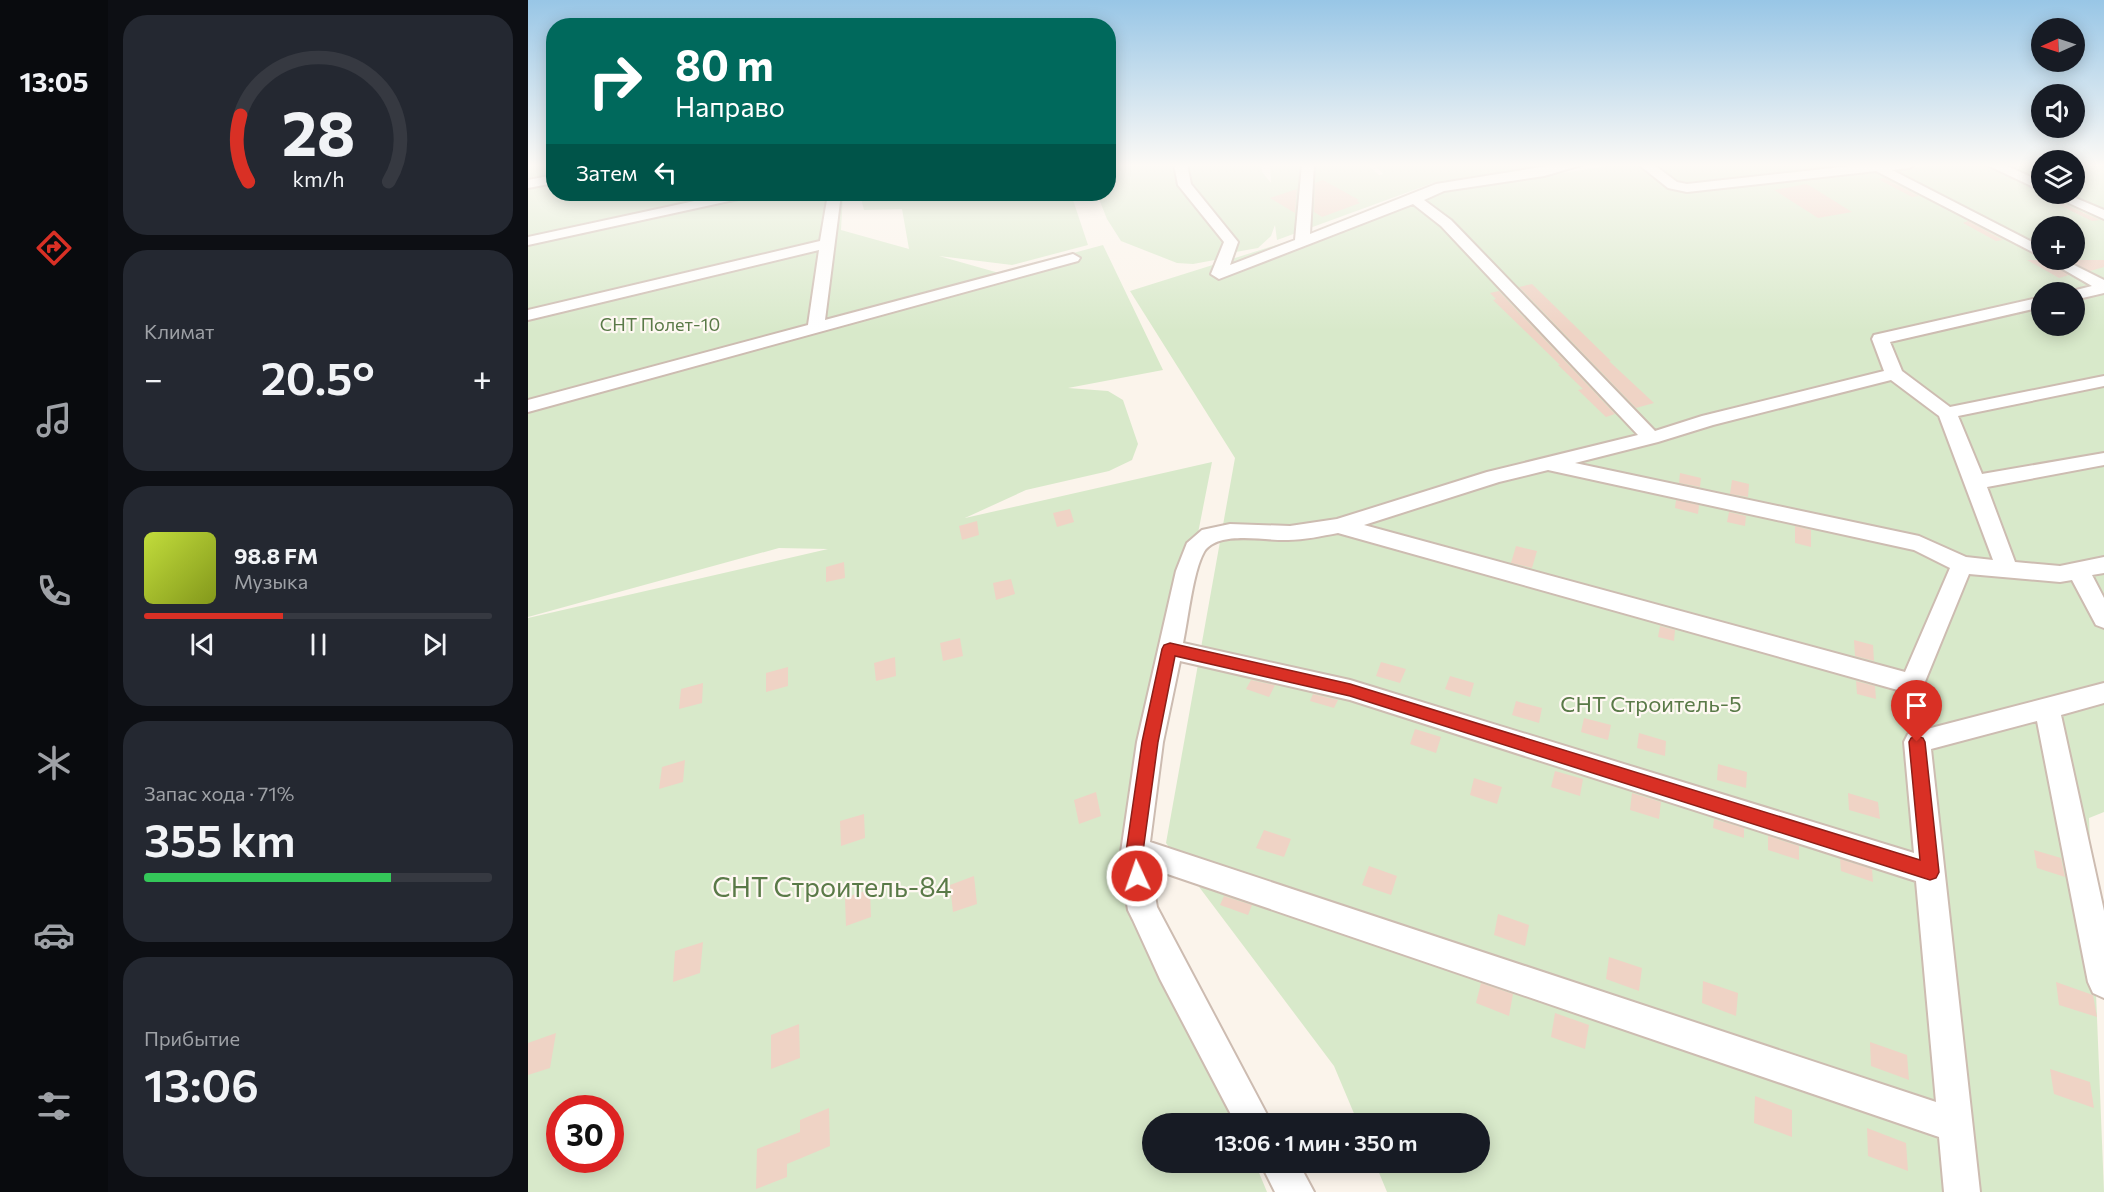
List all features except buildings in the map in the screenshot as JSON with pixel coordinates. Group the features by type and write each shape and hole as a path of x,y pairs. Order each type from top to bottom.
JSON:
{"street":[{"path":"528,241 626,220"},
{"path":"816,328 830,220"},
{"path":"1213,220 1231,242 1219,274 1358,220"},
{"path":"1302,241 1304,220"},
{"path":"1442,220 1651,438"},
{"path":"1978,220 2031,247"},
{"path":"528,315 827,244"},
{"path":"528,406 1073,258"},
{"path":"2073,270 2104,287"},
{"path":"2085,292 2104,287"},
{"path":"2085,308 2104,304"},
{"path":"2007,569 1947,413 1894,374 1880,339 2031,305"},
{"path":"1884,349 2031,319"},
{"path":"1249,1113 1171,968 1143,910 1134,859 1150,742 1187,571 1195,548 1209,535 1230,531 1290,533 1338,526 1494,477 1894,374"},
{"path":"1947,413 2104,381"},
{"path":"1975,482 2104,459"},
{"path":"1547,464 1919,544 1962,564 2060,574 2104,565"},
{"path":"1338,526 1912,684 1962,564"},
{"path":"2078,570 2104,619"},
{"path":"1170,649 1350,690 1930,872"},
{"path":"1962,1192 1917,742 2104,693"},
{"path":"2047,708 2104,982"},
{"path":"1135,850 1956,1126"},
{"path":"1283,1173 1296,1192"}],"green space":[{"name":"СНТ Строитель-84","path":"528,220 842,220 841,230 909,249 904,220 1080,220 1088,245 1012,265 939,256 999,273 1103,245 1163,370 1068,388 1108,391 1123,400 1138,444 1132,460 1109,471 1026,490 965,518 1212,462 1134,859 1235,1113 1142,1113 1142,1173 1259,1173 1267,1192 528,1192 528,618 828,549 779,548 528,617"},
{"path":"1107,220 1333,220 1277,240 1275,225 1271,236 1258,248 1230,253 1220,259 1193,264 1177,263 1121,241"},
{"name":"СНТ Строитель-5","path":"1357,220 2031,220 2031,270 2085,270 2085,220 2104,220 2104,812 2089,818 2104,1192 1387,1192 1379,1173 1490,1173 1490,1113 1354,1113 1334,1066 1166,843 1235,458 1130,291"}],"route":[{"path":"1137,876 1134,859 1150,742 1170,649 1350,690 1930,872 1917,742"}],"park label":[{"name":"СНТ Полет-10","path":"660,325"}]}
